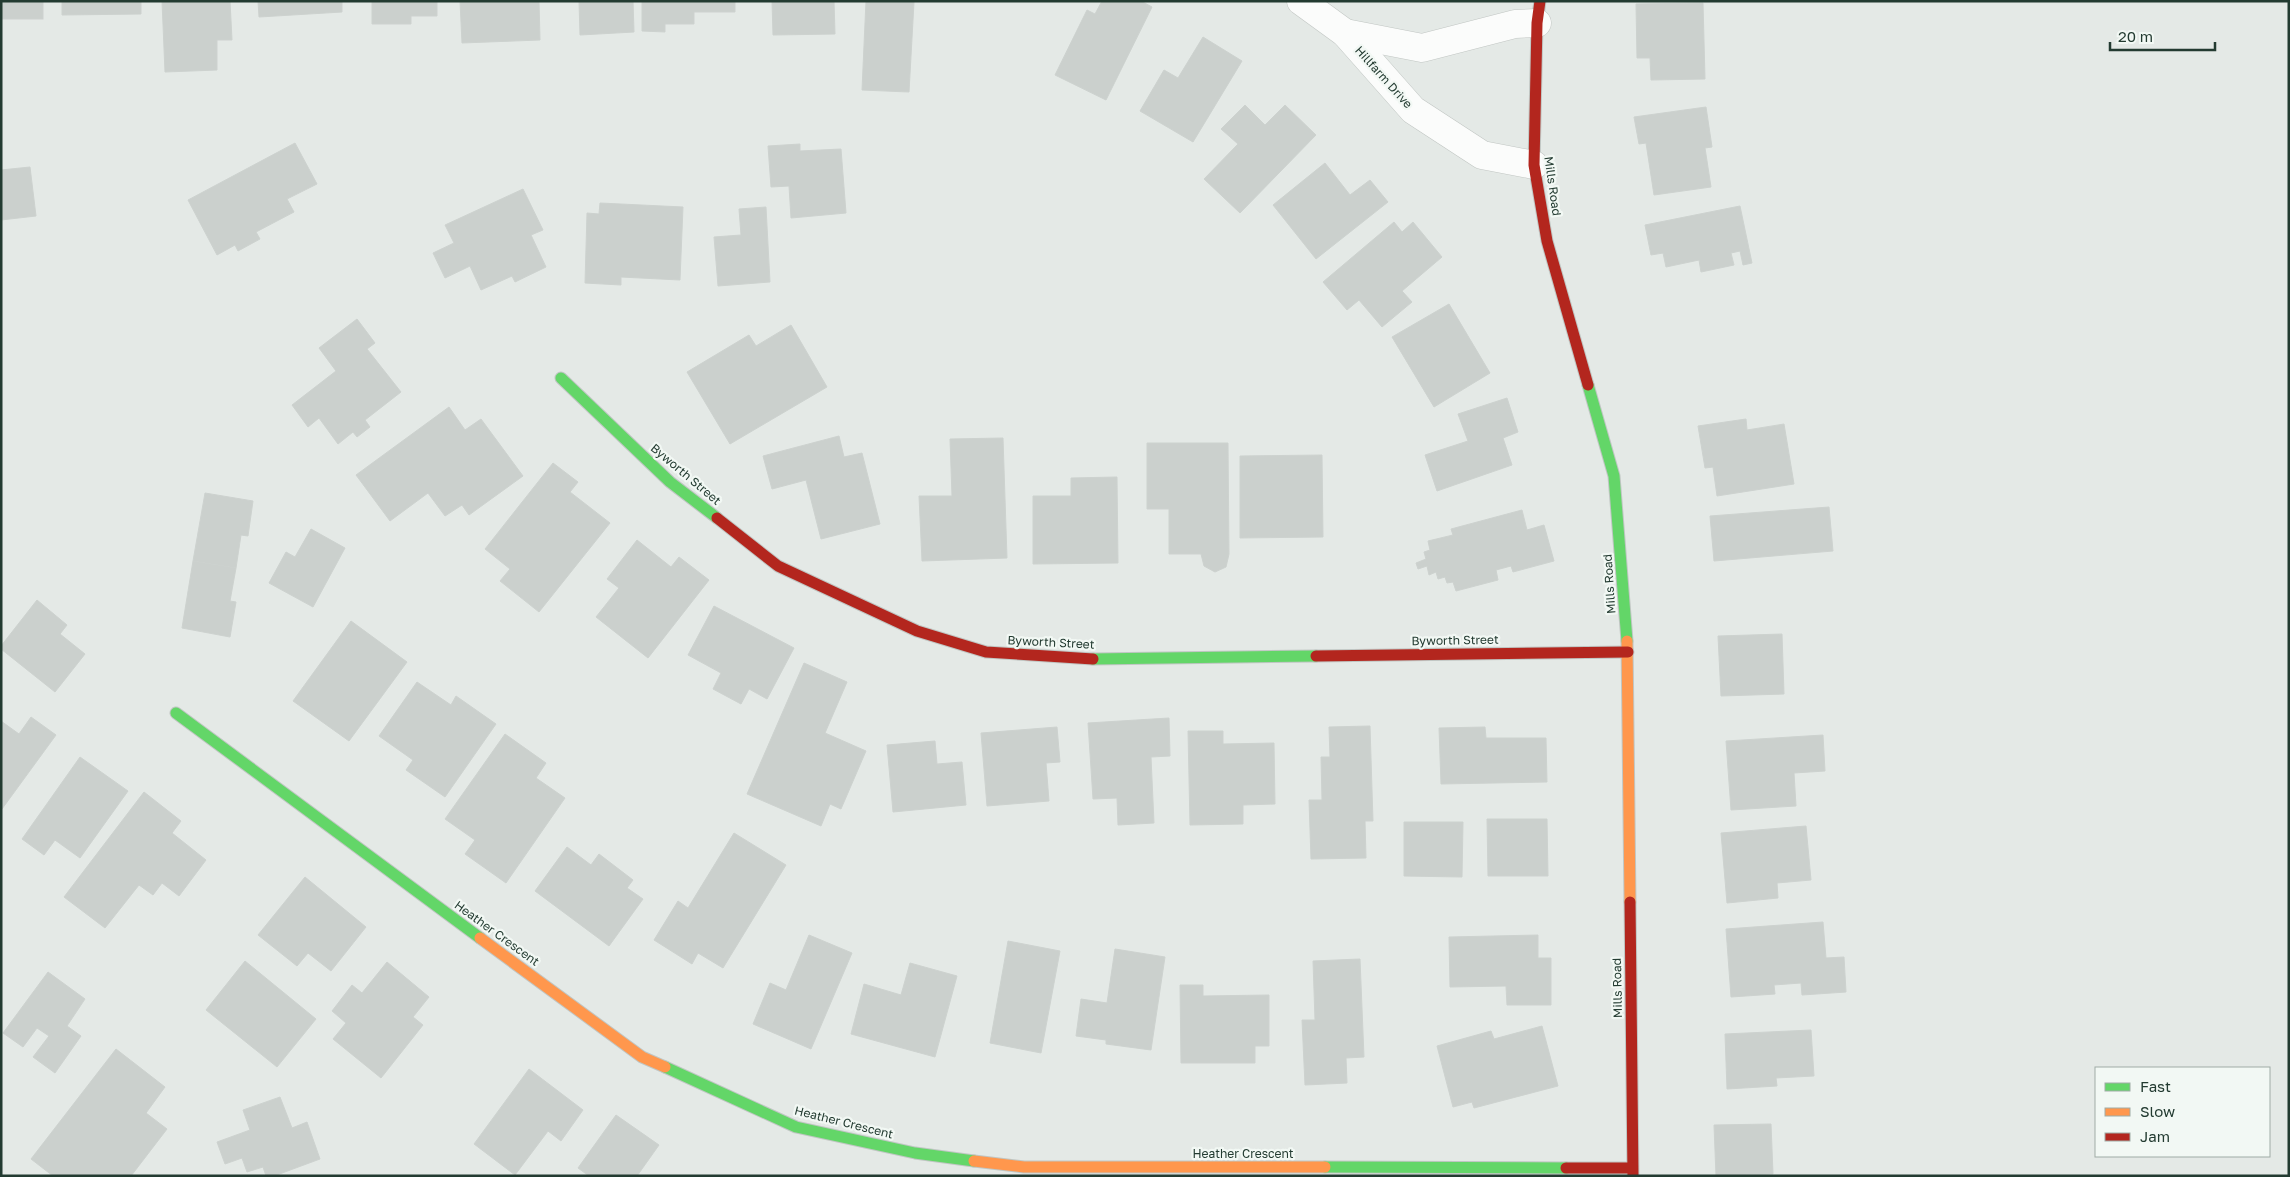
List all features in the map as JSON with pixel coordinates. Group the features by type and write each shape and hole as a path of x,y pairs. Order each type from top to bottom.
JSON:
{"street":[{"name":"Hillfarm Drive","path":"1301,1 1345,33 1413,110 1482,155 1534,165"},
{"name":"Hillfarm Drive","path":"1345,33 1422,48 1515,24 1539,12"},
{"name":"Mills Road","path":"1539,12 1534,165 1547,241 1614,476 1628,652 1633,1172"},
{"name":"Byworth Street","path":"560,378 670,482 778,566 917,631 986,652 1087,658 1628,652"},
{"name":"Heather Crescent","path":"176,712 642,1057 796,1127 915,1153 1024,1167 1633,1172"}],"building":[{"path":"1,1 43,1 43,19 1,19"},
{"path":"62,1 141,1 141,14 62,15"},
{"path":"162,1 230,1 232,40 217,40 217,70 165,72"},
{"path":"258,1 342,1 342,12 259,17"},
{"path":"372,1 437,1 437,16 411,16 411,24 372,24"},
{"path":"460,1 539,1 540,40 462,43"},
{"path":"579,1 633,1 634,32 580,35"},
{"path":"642,1 735,1 735,12 694,12 694,24 665,24 665,32 642,31"},
{"path":"772,1 834,1 835,34 773,35"},
{"path":"866,1 914,2 909,92 862,90"},
{"path":"1102,1 1141,1 1152,7 1106,100 1055,75 1087,10 1095,14"},
{"path":"1703,3 1705,79 1651,80 1650,58 1637,58 1636,4"},
{"path":"1203,37 1242,61 1193,142 1140,111 1164,70 1178,78"},
{"path":"1245,105 1265,125 1285,105 1316,135 1240,213 1204,179 1238,144 1221,129"},
{"path":"1706,107 1712,147 1705,148 1711,187 1654,195 1646,143 1639,144 1634,117"},
{"path":"295,143 317,184 287,199 294,212 256,232 260,239 238,251 235,245 217,255 188,200"},
{"path":"800,144 800,151 841,149 846,213 791,218 789,186 771,187 768,146"},
{"path":"1325,163 1350,195 1370,180 1388,202 1316,259 1273,205"},
{"path":"30,167 36,216 1,220 1,170"},
{"path":"523,189 543,230 531,235 546,267 515,282 512,276 481,290 470,266 445,278 433,253 454,243 445,225"},
{"path":"600,203 683,207 680,280 621,277 621,285 585,283 587,213 599,214"},
{"path":"1740,206 1752,263 1743,265 1740,251 1731,253 1734,265 1701,272 1699,260 1666,267 1663,253 1651,255 1645,225"},
{"path":"766,207 770,282 718,286 714,237 741,235 739,209"},
{"path":"1394,222 1402,232 1413,222 1442,257 1402,291 1412,302 1382,327 1359,300 1347,310 1323,282"},
{"path":"1449,304 1490,373 1434,407 1392,337"},
{"path":"357,319 375,343 367,349 401,392 365,420 370,427 357,437 353,432 338,444 319,418 308,427 292,405 336,371 319,348"},
{"path":"791,325 827,387 730,444 687,372 749,335 756,346"},
{"path":"1507,398 1518,432 1503,438 1512,465 1437,491 1425,455 1468,441 1458,414"},
{"path":"449,407 465,430 481,419 523,476 469,515 462,505 445,516 428,493 390,521 356,475"},
{"path":"1746,419 1747,430 1784,424 1794,484 1717,496 1713,467 1705,468 1698,426"},
{"path":"839,436 844,457 862,453 880,524 821,539 806,480 772,489 763,456"},
{"path":"1003,438 1007,558 922,561 919,496 952,496 950,439"},
{"path":"1147,443 1228,443 1229,554 1226,567 1215,572 1204,566 1201,554 1169,554 1169,509 1147,509"},
{"path":"1322,455 1323,537 1240,538 1240,456"},
{"path":"553,463 578,482 570,492 610,523 539,612 500,581 510,569 485,549"},
{"path":"1117,477 1118,563 1033,564 1033,496 1071,496 1071,478"},
{"path":"205,493 253,501 248,536 241,535 236,568 193,561"},
{"path":"1829,507 1833,551 1714,561 1710,516"},
{"path":"1522,510 1527,530 1544,525 1554,561 1513,572 1511,566 1496,570 1498,580 1456,591 1453,582 1447,583 1445,577 1438,579 1436,572 1429,575 1427,566 1418,569 1416,563 1426,559 1424,552 1430,550 1428,541 1453,535 1451,529"},
{"path":"311,529 345,548 313,607 269,583 286,552 295,557"},
{"path":"637,540 671,567 679,557 709,580 648,658 596,617 619,588 607,579"},
{"path":"193,561 236,568 230,601 236,602 230,637 182,628"},
{"path":"37,600 67,625 60,634 85,654 55,692 1,649 1,646"},
{"path":"714,606 794,648 767,699 749,689 741,704 713,689 721,673 688,655"},
{"path":"351,621 407,662 349,741 293,701"},
{"path":"1782,634 1784,694 1721,696 1718,636"},
{"path":"804,663 847,682 825,733 866,751 841,809 830,804 821,826 747,794"},
{"path":"417,682 451,705 456,696 496,724 445,797 406,770 413,760 379,736"},
{"path":"31,717 56,735 2,809 1,721 19,734"},
{"path":"1169,718 1170,756 1151,757 1154,823 1118,825 1117,798 1093,799 1088,723"},
{"path":"1370,726 1373,821 1365,821 1366,858 1311,859 1309,800 1322,800 1321,757 1330,757 1329,727"},
{"path":"1057,727 1060,762 1046,763 1049,801 987,806 981,733"},
{"path":"1485,727 1486,738 1546,738 1547,782 1441,784 1439,728"},
{"path":"1188,731 1223,731 1223,744 1274,743 1275,804 1243,805 1243,824 1190,825"},
{"path":"505,734 546,763 536,778 565,798 506,883 465,854 475,840 445,819"},
{"path":"1823,735 1825,771 1794,773 1796,806 1731,810 1726,741"},
{"path":"935,741 937,764 962,762 966,805 893,812 887,745"},
{"path":"80,757 128,791 80,858 55,840 44,855 22,839"},
{"path":"144,792 181,821 172,833 206,860 179,896 162,883 153,895 139,885 105,928 64,897"},
{"path":"1487,819 1547,819 1548,876 1488,876"},
{"path":"1404,822 1463,822 1462,877 1404,876"},
{"path":"1806,826 1811,880 1777,883 1778,898 1727,903 1721,833"},
{"path":"734,833 786,865 723,968 698,953 692,964 654,940 678,901 688,908"},
{"path":"567,847 591,865 599,854 633,880 627,888 643,899 609,946 535,891"},
{"path":"305,877 366,927 331,971 308,953 297,966 258,935"},
{"path":"1823,922 1826,958 1844,957 1846,992 1802,995 1801,983 1774,985 1775,994 1731,997 1726,929"},
{"path":"809,935 852,953 811,1049 753,1024 770,983 786,990"},
{"path":"1538,935 1538,958 1551,958 1551,1005 1507,1005 1506,986 1450,987 1449,937"},
{"path":"1008,941 1060,951 1041,1053 990,1043"},
{"path":"1115,949 1165,957 1151,1050 1106,1044 1106,1040 1076,1036 1081,999 1107,1003"},
{"path":"1360,959 1364,1057 1346,1058 1347,1083 1305,1085 1302,1020 1315,1020 1313,961"},
{"path":"245,961 316,1019 277,1067 206,1010"},
{"path":"387,962 429,997 413,1017 423,1025 381,1078 333,1039 346,1023 332,1011 352,985 362,993"},
{"path":"910,963 957,976 935,1057 851,1034 864,984 901,995"},
{"path":"48,972 85,999 67,1026 81,1036 55,1073 33,1057 49,1036 37,1028 23,1047 3,1033"},
{"path":"1180,985 1203,985 1203,996 1269,995 1269,1046 1255,1046 1255,1063 1181,1063"},
{"path":"1542,1026 1558,1086 1474,1108 1472,1102 1453,1107 1437,1046 1491,1031 1494,1039"},
{"path":"1811,1030 1814,1076 1776,1078 1777,1086 1727,1089 1725,1034"},
{"path":"116,1049 165,1087 146,1113 167,1129 131,1176 53,1176 31,1159"},
{"path":"529,1069 583,1110 561,1141 548,1131 515,1175 474,1144"},
{"path":"280,1097 292,1128 307,1122 320,1159 274,1176 266,1176 263,1167 247,1172 242,1158 225,1164 217,1142 250,1130 243,1110"},
{"path":"616,1115 659,1145 637,1176 589,1176 578,1168"},
{"path":"1771,1124 1773,1174 1716,1176 1714,1125"}],"traffic: fast":[{"path":"561,378 670,482 717,518"},
{"path":"1588,385 1614,476 1627,641"},
{"path":"1093,659 1316,656"},
{"path":"176,713 480,938"},
{"path":"665,1067 796,1127 915,1153 974,1161"},
{"path":"1325,1167 1566,1168"}],"traffic: slow":[{"path":"1627,641 1630,902"},
{"path":"480,938 642,1057 665,1067"},
{"path":"974,1161 1024,1167 1325,1167"}],"traffic: jam":[{"path":"1540,1 1537,23 1534,165 1547,241 1588,385"},
{"path":"717,518 778,566 917,631 986,652 1093,659"},
{"path":"1316,656 1628,652"},
{"path":"1630,902 1633,1176"},
{"path":"1566,1168 1632,1168"}]}
